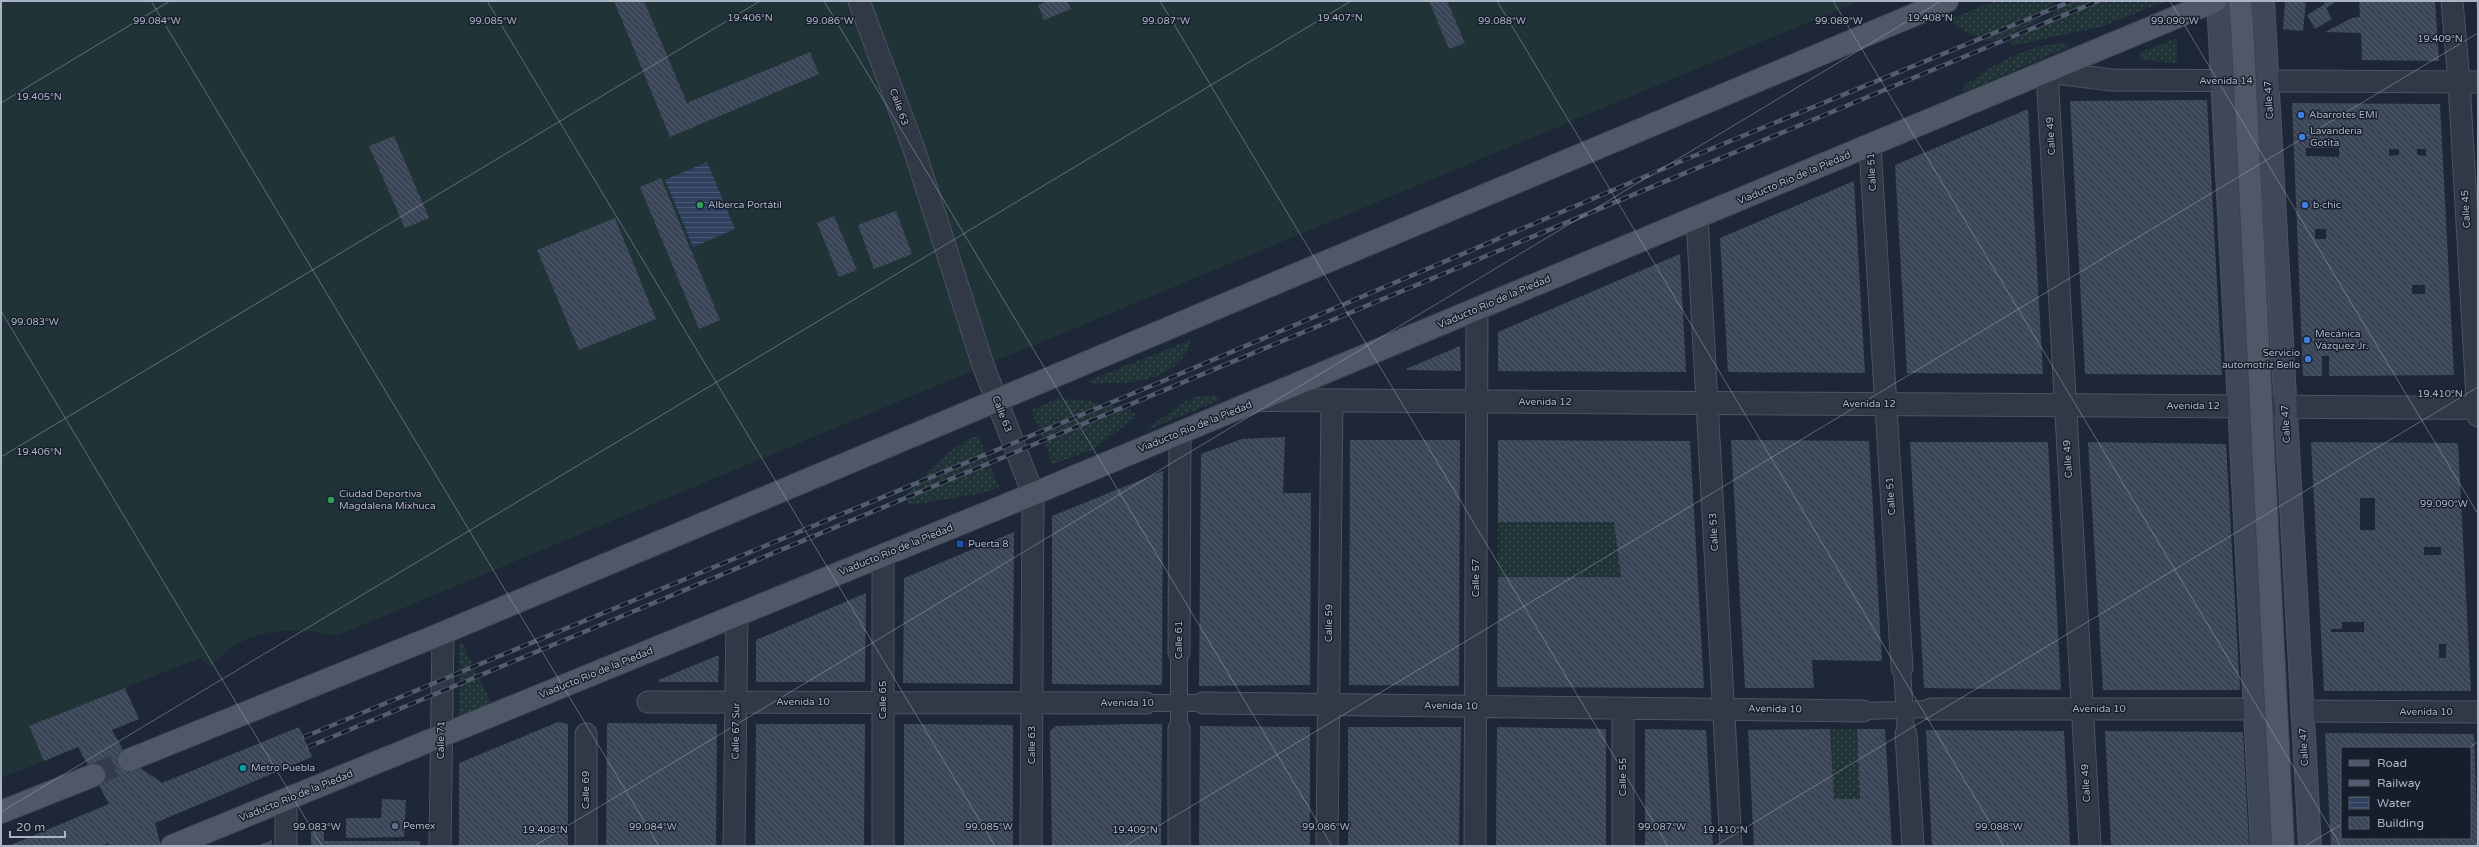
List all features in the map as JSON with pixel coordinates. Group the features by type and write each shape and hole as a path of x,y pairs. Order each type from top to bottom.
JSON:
{"main road":[{"path":"129,760 443,633 1947,1"},
{"path":"2217,1 2223,80 2262,846"},
{"name":"Viaducto Río de la Piedad","path":"172,846 1033,494 2217,1"},
{"path":"2240,1 2283,846"},
{"name":"Calle 47","path":"2263,1 2310,846"},
{"path":"1,812 94,775"}],"street":[{"name":"Calle 63","path":"859,1 914,149 983,365 1033,494 1031,846"},
{"name":"Calle 45","path":"2452,1 2469,82 2478,416"},
{"name":"Avenida 14","path":"2047,72 2112,80 2469,82"},
{"name":"Calle 49","path":"2047,72 2090,846"},
{"name":"Calle 51","path":"1870,146 1913,846"},
{"name":"Calle 53","path":"1697,218 1731,846"},
{"name":"Calle 57","path":"1475,846 1477,310"},
{"name":"Avenida 12","path":"1259,400 2478,408"},
{"name":"Calle 59","path":"1327,846 1332,401"},
{"name":"Calle 61","path":"1179,846 1180,433"},
{"name":"Calle 65","path":"883,555 883,846"},
{"name":"Calle 67 Sur","path":"734,846 737,615"},
{"name":"Calle 71","path":"440,846 443,633"},
{"name":"Avenida 10","path":"648,702 1203,703 1863,710 2254,709"},
{"name":"Calle 55","path":"1623,708 1623,846"},
{"name":"Avenida 10","path":"2302,711 2478,712"},
{"name":"Calle 69","path":"586,734 586,846"},
{"path":"286,800 286,846"}],"green space":[{"name":"Ciudad Deportiva Magdalena Mixhuca","path":"1,1 1860,1 336,636 301,631 284,631 252,637 237,644 223,654 210,667 200,658 29,726 44,761 1,778"},
{"path":"1993,1 2056,1 2038,20 2004,38 1994,41 1983,41 1951,22 1951,19"},
{"path":"2067,1 2167,1 2100,27 2011,46 2010,43 2012,40 2043,25"},
{"path":"2177,38 2177,63 2142,60 2139,56 2144,51"},
{"path":"2064,42 2070,46 1965,92 1962,91 1965,86 1977,77 2012,57 2036,48"},
{"path":"1190,340 1189,348 1183,357 1162,374 1140,381 1092,383 1088,381"},
{"path":"1214,395 1220,400 1144,431 1186,401 1198,396"},
{"path":"1057,399 1084,400 1130,410 1135,414 1134,418 1094,449 1053,464 1031,410"},
{"path":"978,435 999,487 983,493 911,505 907,503 906,495 939,461 957,446"},
{"path":"1498,522 1614,522 1621,577 1498,577"},
{"path":"462,642 492,705 459,718 459,644"},
{"path":"1830,729 1857,729 1860,799 1834,799"}],"water":[{"name":"Alberca Portátil","path":"707,162 735,229 693,247 665,180"}],"building":[{"path":"614,1 644,1 687,103 810,52 819,74 670,137"},
{"path":"1049,1 1067,1 1071,9 1044,20 1038,5"},
{"path":"1429,1 1447,1 1465,43 1449,49"},
{"path":"2285,1 2306,1 2303,31 2283,29"},
{"path":"2323,1 2337,1 2326,8 2332,19 2315,29 2307,15 2325,4"},
{"path":"2359,1 2435,1 2439,61 2362,60 2361,33 2325,32 2352,18 2360,17"},
{"path":"2476,1 2478,1 2478,11 2477,11"},
{"path":"2207,100 2222,375 2085,374 2070,101"},
{"path":"2292,103 2440,104 2454,375 2329,376 2329,356 2322,356 2322,376 2303,376","holes":["2306,148 2339,148 2339,157 2306,156","2389,149 2399,149 2399,155 2389,156","2417,149 2426,149 2426,156 2417,155","2315,229 2326,229 2326,239 2315,239","2412,285 2425,285 2425,294 2412,294"]},
{"path":"2028,109 2043,374 1907,373 1895,165"},
{"path":"394,136 429,218 405,228 369,146"},
{"path":"661,178 720,320 699,329 640,187"},
{"path":"1854,181 1865,373 1728,372 1720,238"},
{"path":"896,211 912,254 874,269 858,225"},
{"path":"834,216 857,270 839,277 817,223"},
{"path":"615,218 656,319 579,350 537,250"},
{"path":"1680,254 1686,372 1498,371 1498,332"},
{"path":"1460,346 1461,371 1406,369"},
{"path":"1285,437 1283,493 1311,493 1310,685 1199,686 1201,454 1242,439"},
{"path":"1350,440 1460,440 1459,686 1349,685"},
{"path":"1498,440 1690,441 1704,688 1497,687 1498,577 1621,577 1614,522 1498,522"},
{"path":"1731,440 1869,441 1882,661 1812,660 1814,688 1745,688"},
{"path":"1910,442 2048,442 2061,690 1924,688"},
{"path":"2088,442 2226,444 2240,690 2103,690"},
{"path":"2311,442 2458,443 2471,691 2324,691","holes":["2360,498 2375,498 2375,530 2360,530","2424,547 2441,547 2441,555 2424,555","2342,622 2364,622 2364,632 2331,632 2331,629 2342,629","2439,644 2446,644 2446,658 2439,658"]},
{"path":"1163,471 1162,685 1052,684 1052,516"},
{"path":"1014,532 1013,684 903,683 904,578"},
{"path":"866,593 865,682 756,682 756,640"},
{"path":"719,655 718,682 659,682 658,680"},
{"name":"Metro Puebla","path":"125,688 139,719 112,730 129,760 162,783 299,727 312,757 155,823 161,846 109,846 108,843 101,846 8,846 109,804 78,747 44,761 29,726"},
{"path":"558,722 568,724 568,846 459,846 459,763"},
{"path":"607,723 717,724 716,846 606,846"},
{"path":"756,724 865,724 864,846 755,846"},
{"path":"904,724 1013,725 1013,846 904,846"},
{"path":"1162,724 1161,846 1052,846 1050,731 1056,726"},
{"path":"1200,726 1310,727 1310,846 1199,846"},
{"path":"1348,727 1461,727 1459,846 1348,846"},
{"path":"1497,727 1606,729 1606,846 1496,846"},
{"path":"1645,729 1706,730 1713,846 1645,846"},
{"path":"1830,729 1834,799 1860,799 1857,729 1885,729 1892,846 1754,846 1748,730"},
{"path":"1926,730 2064,731 2070,846 1932,846"},
{"path":"2105,731 2243,732 2249,846 2111,846"},
{"path":"2325,733 2474,734 2478,846 2331,846"},
{"path":"382,799 406,800 404,837 346,838 346,818 381,818"},
{"path":"317,823 324,824 324,841 420,841 420,846 311,846 311,825"},
{"path":"272,840 272,846 257,846"}],"tunnel":[{"path":"94,775 129,760"}],"railway":[{"path":"304,737 1163,381 1684,160 2072,1"},
{"path":"308,747 2098,1"}],"place":[{"name":"Abarrotes EMI","path":"2301,115"},
{"name":"Lavandería Gotita","path":"2302,137"},
{"name":"Alberca Portátil","path":"700,205"},
{"name":"b·chic","path":"2305,205"},
{"name":"Mecánica Vázquez Jr.","path":"2307,340"},
{"name":"Servicio automotriz Bello","path":"2308,359"},
{"name":"Ciudad Deportiva Magdalena Mixhuca","path":"331,500"},
{"name":"Puerta 8","path":"960,544"},
{"name":"Metro Puebla","path":"243,768"},
{"name":"Pemex","path":"395,826"}]}
